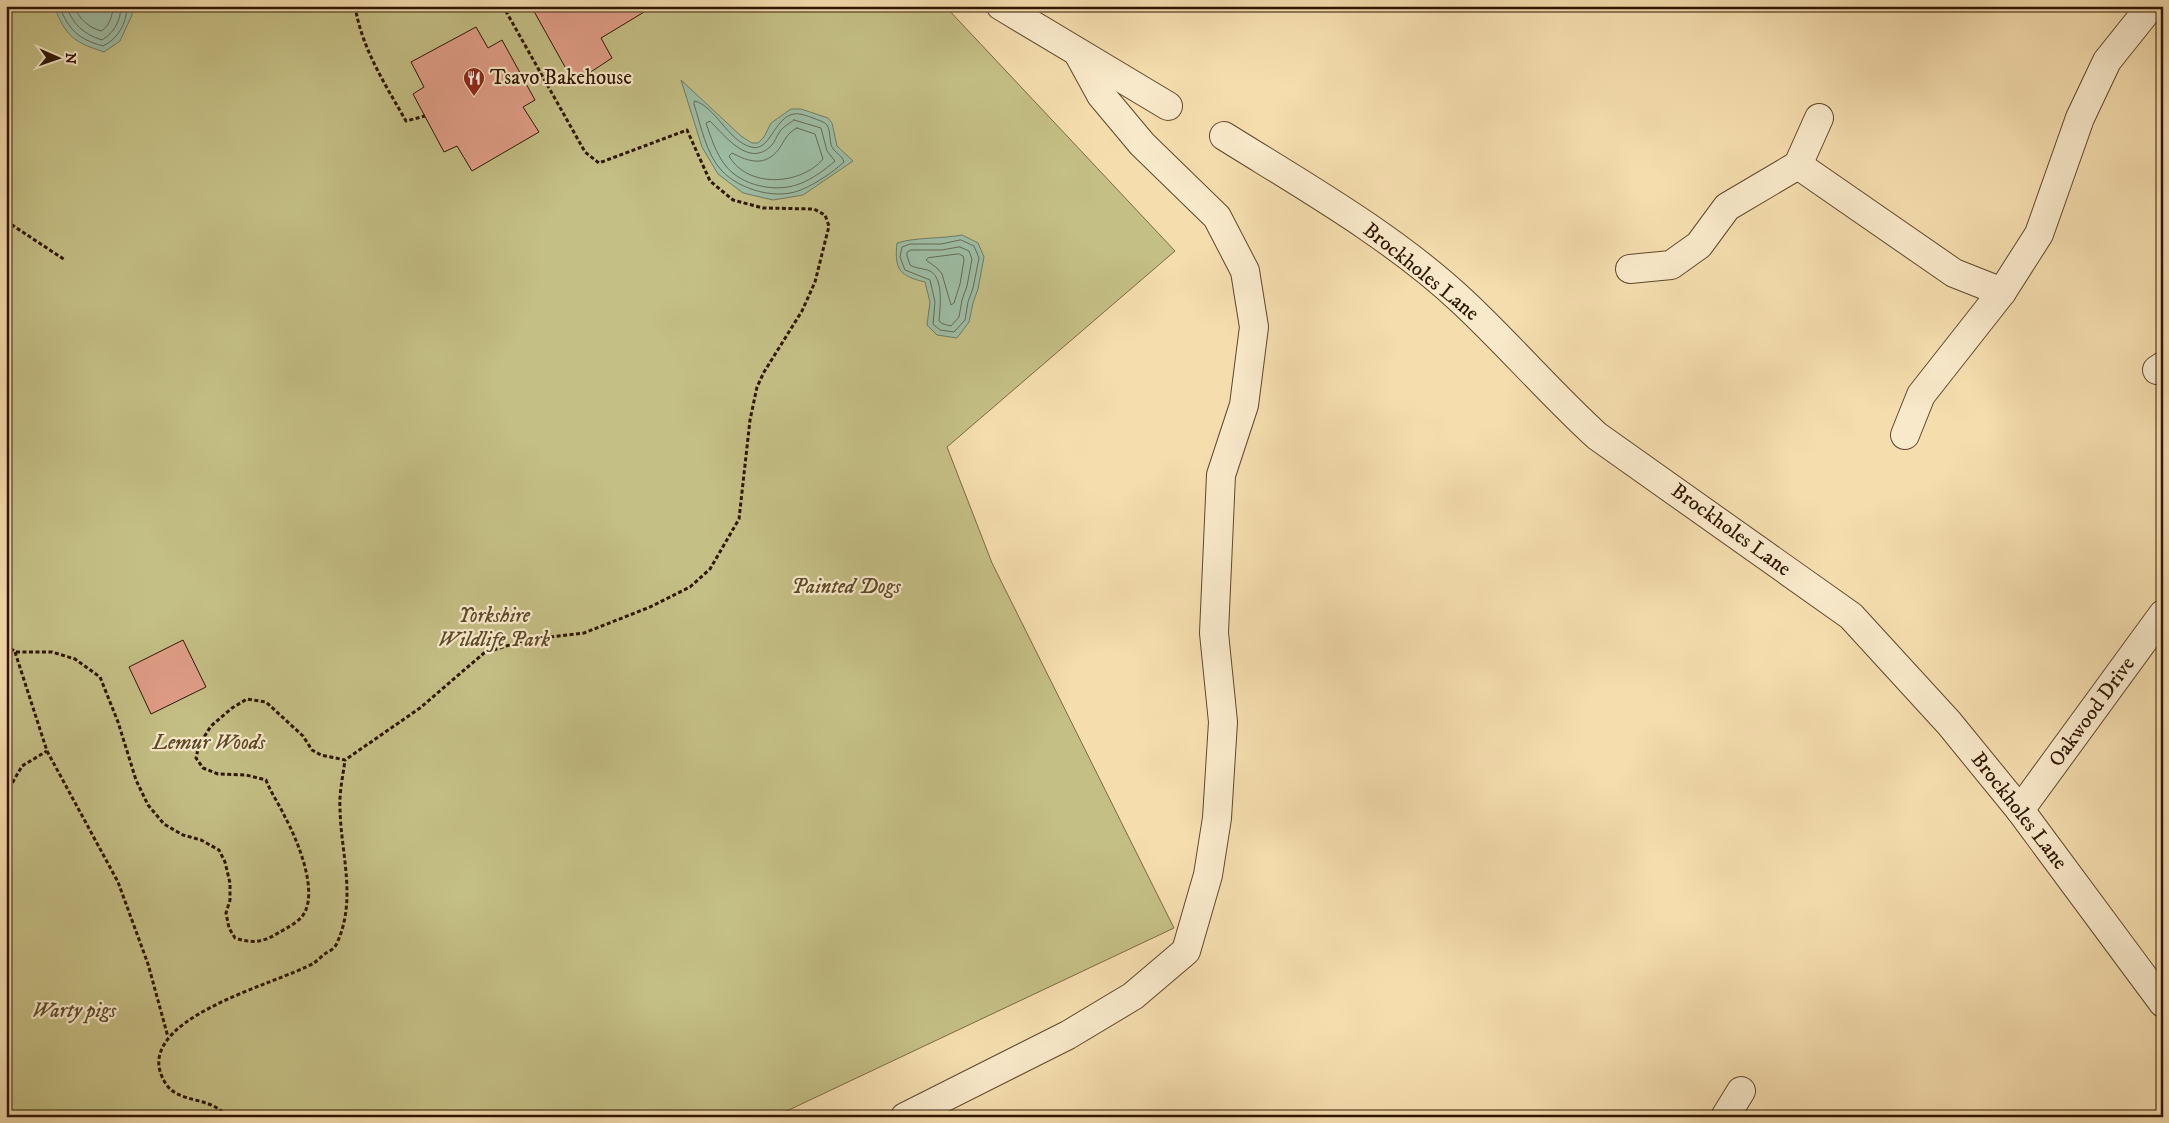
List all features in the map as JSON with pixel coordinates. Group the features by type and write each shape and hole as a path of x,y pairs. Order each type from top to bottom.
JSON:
{"street":[{"path":"1001,6 1168,106"},
{"path":"1905,435 1921,395 2002,292 2039,234 2080,118 2106,61 2151,6"},
{"path":"905,1117 1068,1035 1133,996 1186,951 1208,875 1217,818 1223,722 1214,633 1221,475 1244,405 1254,327 1245,271 1217,217 1142,144 1101,95 1078,53"},
{"path":"1630,269 1671,265 1699,245 1727,207 1798,165 1819,118"},
{"name":"Brockholes Lane","path":"1224,136 1350,216 1420,266 1462,301 1561,403 1597,436 1851,616 1949,723 2020,810 2163,1003"},
{"path":"1798,165 1954,273 2002,292"},
{"name":"Oakwood Drive","path":"2020,810 2163,614"},
{"path":"1725,1117 1741,1091"}],"path":[{"path":"354,6 369,55 406,121 425,116"},
{"path":"15,652 52,652 75,659 100,677 118,722 136,780 148,805 164,824 183,835 201,840 219,850 225,862 230,883 230,900 226,913 229,928 235,938 251,943 273,936 295,924 305,912 308,894 305,868 298,844 266,780 246,775 218,774 203,768 196,758 199,745 212,726 232,708 247,699 266,702 303,736 312,750 321,755 345,760 420,708 484,652 525,640 584,633 658,603 690,587 710,569 739,520 750,420 757,387 764,372 802,310 815,282 829,226 825,215 814,209 763,208 733,200 710,181 688,130 599,163 585,152 503,6"},
{"path":"6,221 64,260"},
{"path":"6,644 15,652 47,752 118,882 148,964 168,1037"},
{"path":"6,794 22,766 47,752"},
{"path":"227,1117 221,1109 177,1094 166,1085 158,1068 159,1053 168,1037 185,1023 209,1008 314,963 336,946 348,909 347,867 340,809 345,760"}],"green space":[{"name":"Yorkshire Wildlife Park","path":"6,6 945,6 1175,251 947,447 992,563 1174,928 774,1117 6,1117"}],"water":[{"path":"54,6 132,6 132,15 120,41 104,52 85,45 72,37 67,32"},
{"path":"681,80 741,136 752,143 758,143 764,137 771,123 791,109 801,109 828,118 832,123 837,146 853,161 803,195 773,200 743,193 718,174 702,147"},
{"path":"962,235 978,243 984,257 969,322 957,338 937,335 927,325 930,302 925,282 904,274 898,266 896,252 897,243"}],"building":[{"path":"531,6 654,6 601,38 612,58 574,83"},
{"name":"Tsavo Bakehouse","path":"476,27 488,48 502,40 535,100 523,107 539,132 472,171 457,146 444,152 413,94 424,87 411,62"},
{"path":"183,640 206,687 151,714 129,667"}],"place":[{"name":"Tsavo Bakehouse","path":"474,97"}],"park label":[{"name":"Painted Dogs","path":"846,587"},
{"name":"Lemur Woods","path":"209,743"},
{"name":"Warty pigs","path":"74,1011"}]}
